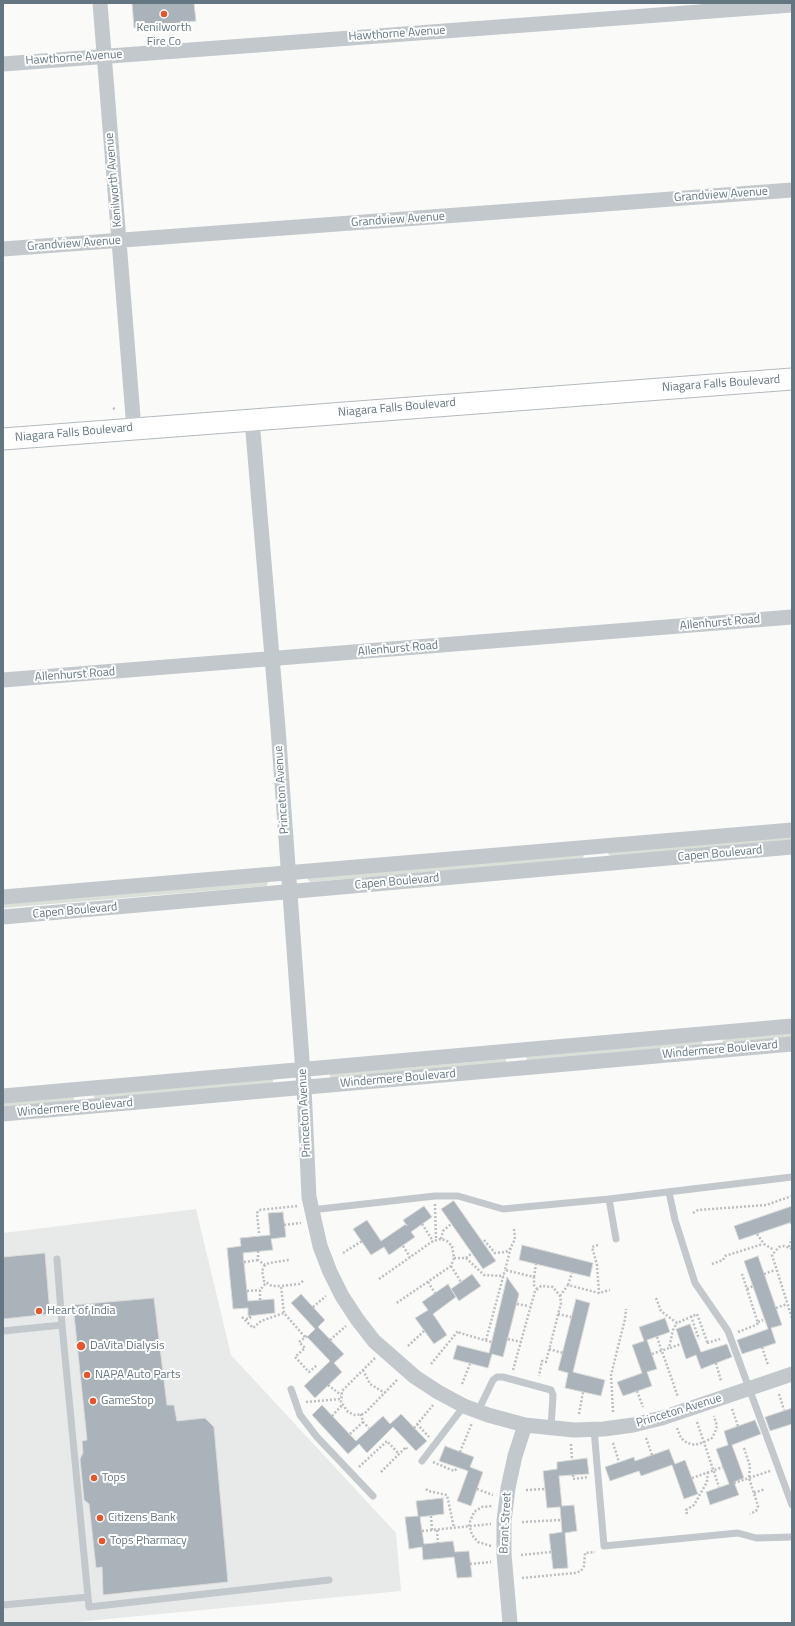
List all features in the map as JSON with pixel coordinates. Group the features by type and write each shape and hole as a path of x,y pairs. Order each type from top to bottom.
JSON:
{"main road":[{"name":"Niagara Falls Boulevard","path":"3,439 792,379"}],"street":[{"name":"Kenilworth Avenue","path":"100,3 134,429"},
{"name":"Hawthorne Avenue","path":"3,64 792,5"},
{"name":"Grandview Avenue","path":"3,249 792,190"},
{"name":"Princeton Avenue","path":"252,420 273,660 304,1087 304,1208 330,1272 357,1319 379,1345 415,1377 471,1413 525,1425 551,1428 594,1429 633,1425 662,1418 792,1374"},
{"name":"Allenhurst Road","path":"3,680 273,660 792,617"},
{"name":"Capen Boulevard","path":"3,917 289,892 792,830"},
{"name":"Capen Boulevard","path":"3,897 288,873 598,855 792,847"},
{"name":"Windermere Boulevard","path":"3,1114 83,1098 302,1069 517,1059 712,1042 792,1026"},
{"name":"Windermere Boulevard","path":"712,1042 792,1044"},
{"name":"Windermere Boulevard","path":"3,1096 83,1098 304,1087 517,1059"},
{"name":"Brant Street","path":"510,1623 504,1554 504,1521 512,1469 525,1425"}],"lane":[{"path":"304,1208 435,1196 458,1196 503,1209 609,1199 792,1177"},
{"path":"669,1192 675,1220 695,1283 728,1331 792,1505"},
{"path":"609,1199 616,1239"},
{"path":"57,1259 89,1607 329,1580"},
{"path":"3,1331 62,1325"},
{"path":"422,1461 471,1413 493,1380 497,1377 503,1377 551,1390 553,1395 551,1428"},
{"path":"291,1389 300,1415 317,1437 373,1496"},
{"path":"594,1429 604,1546 738,1532 756,1538 792,1537"},
{"path":"3,1605 88,1596"}],"path":[{"path":"693,1213 698,1210 766,1205 792,1196"},
{"path":"435,1201 436,1240"},
{"path":"259,1233 257,1213 259,1210 304,1208"},
{"path":"791,1222 792,1226"},
{"path":"284,1225 301,1223"},
{"path":"422,1224 433,1241"},
{"path":"441,1239 443,1231 451,1224"},
{"path":"486,1340 511,1247 515,1239 514,1229"},
{"path":"757,1234 763,1244 774,1250"},
{"path":"788,1247 792,1238"},
{"path":"379,1279 433,1241 441,1239 447,1241 452,1246 454,1258 451,1266 395,1304"},
{"path":"484,1240 495,1253 506,1252 511,1247"},
{"path":"343,1253 362,1242"},
{"path":"712,1264 723,1260 725,1256 763,1244"},
{"path":"598,1245 592,1247 597,1265 599,1293"},
{"path":"403,1246 410,1257"},
{"path":"792,1249 788,1247 778,1247 774,1250 772,1255 775,1270 792,1318"},
{"path":"258,1251 258,1260"},
{"path":"454,1258 466,1258 472,1253"},
{"path":"466,1258 484,1275 504,1276"},
{"path":"244,1262 258,1260 265,1265"},
{"path":"265,1265 290,1260"},
{"path":"536,1264 534,1285 537,1289"},
{"path":"265,1265 262,1275 266,1283 272,1286 299,1284 303,1281"},
{"path":"451,1266 461,1282"},
{"path":"505,1270 534,1277"},
{"path":"764,1274 775,1270"},
{"path":"538,1376 542,1361 546,1362 558,1314 560,1296 568,1285 572,1273"},
{"path":"742,1274 758,1322"},
{"path":"428,1282 435,1293"},
{"path":"260,1300 260,1290 266,1283"},
{"path":"568,1285 599,1293 610,1290"},
{"path":"281,1286 284,1313 306,1336 299,1342 304,1348 295,1357 309,1372 317,1365"},
{"path":"513,1370 529,1306 537,1289 541,1286 553,1287 560,1296"},
{"path":"746,1289 753,1286"},
{"path":"247,1291 260,1290"},
{"path":"313,1307 329,1294"},
{"path":"656,1298 664,1315 677,1323"},
{"path":"517,1304 529,1306"},
{"path":"776,1308 787,1304"},
{"path":"613,1412 611,1376 626,1309"},
{"path":"250,1316 250,1318 244,1318 253,1328 261,1321 284,1313"},
{"path":"558,1314 571,1317"},
{"path":"669,1348 673,1330 677,1323 697,1314 708,1344 723,1338"},
{"path":"691,1316 699,1338"},
{"path":"736,1333 756,1326 758,1322 763,1320"},
{"path":"330,1340 348,1324"},
{"path":"408,1346 424,1331"},
{"path":"430,1364 458,1331 460,1334 491,1342"},
{"path":"657,1337 678,1396"},
{"path":"508,1339 521,1342"},
{"path":"652,1354 681,1344"},
{"path":"762,1348 768,1365"},
{"path":"549,1349 563,1353"},
{"path":"376,1358 344,1388 341,1399 348,1412 361,1414 368,1410 398,1378"},
{"path":"462,1384 470,1364"},
{"path":"716,1364 721,1381"},
{"path":"363,1370 370,1384 385,1393"},
{"path":"328,1385 341,1395"},
{"path":"637,1391 643,1407"},
{"path":"579,1414 583,1392"},
{"path":"779,1394 784,1410"},
{"path":"305,1402 341,1399"},
{"path":"414,1428 434,1403"},
{"path":"332,1416 343,1404"},
{"path":"732,1409 738,1426"},
{"path":"460,1452 471,1413"},
{"path":"361,1414 363,1422 369,1428"},
{"path":"677,1428 681,1438 688,1443 695,1444 704,1442 712,1438 715,1432 717,1426 714,1416"},
{"path":"350,1434 363,1422"},
{"path":"697,1422 719,1487"},
{"path":"417,1424 431,1439"},
{"path":"646,1438 652,1455"},
{"path":"359,1467 387,1441 399,1454"},
{"path":"613,1443 619,1462"},
{"path":"571,1444 572,1460"},
{"path":"381,1472 406,1447 407,1449"},
{"path":"744,1448 750,1466 750,1478 758,1508 754,1513 750,1514"},
{"path":"431,1461 454,1471 458,1468"},
{"path":"692,1478 723,1467"},
{"path":"734,1483 769,1471 771,1468"},
{"path":"687,1514 686,1510 694,1505 707,1482 708,1472"},
{"path":"573,1475 573,1479 592,1477"},
{"path":"426,1489 428,1491 447,1495 454,1528"},
{"path":"477,1489 494,1495"},
{"path":"754,1493 765,1489"},
{"path":"526,1490 545,1490"},
{"path":"492,1506 482,1507 474,1512 470,1519 469,1526 472,1535 478,1542 492,1546"},
{"path":"431,1516 432,1530"},
{"path":"522,1522 561,1520"},
{"path":"422,1531 491,1524"},
{"path":"437,1530 438,1543"},
{"path":"520,1555 551,1552"},
{"path":"522,1578 575,1573 581,1571 584,1566 585,1553 595,1552"},
{"path":"470,1564 492,1562"}],"shaded area":[{"path":"792,835 792,840 611,856 608,854 609,852"},
{"path":"584,854 583,859 311,882 308,880 308,878"},
{"path":"268,881 267,886 3,908 3,903"},
{"path":"792,1032 792,1040 722,1043 725,1038"},
{"path":"702,1041 703,1047 527,1062 526,1059 527,1057"},
{"path":"506,1059 506,1064 331,1079 330,1076 331,1074"},
{"path":"273,1078 273,1084 95,1099 94,1097 94,1094"},
{"path":"74,1096 74,1101 3,1108 3,1101"},
{"path":"196,1209 231,1355 396,1533 401,1591 66,1623 3,1623 3,1233"}],"building":[{"name":"Kenilworth Fire Co","path":"132,3 194,3 196,21 134,28"},
{"path":"453,1201 496,1261 483,1269 441,1209"},
{"path":"424,1206 432,1217 411,1232 415,1237 389,1255 384,1247 371,1255 353,1229 367,1220 381,1241 406,1224 403,1220"},
{"path":"792,1206 792,1222 739,1240 734,1226"},
{"path":"283,1212 286,1237 271,1239 273,1250 243,1253 248,1301 274,1299 275,1313 248,1316 248,1308 233,1309 227,1248 241,1246 240,1238 270,1235 268,1213"},
{"path":"522,1245 593,1263 590,1277 519,1260"},
{"path":"45,1253 50,1314 3,1319 3,1257"},
{"path":"758,1256 782,1325 771,1328 776,1343 742,1354 737,1340 768,1329 744,1261"},
{"path":"472,1274 481,1286 459,1301 451,1289"},
{"path":"507,1277 519,1294 503,1357 492,1354 488,1368 453,1359 457,1345 489,1353"},
{"path":"448,1284 456,1297 433,1314 447,1335 434,1344 415,1318 428,1310 422,1302"},
{"path":"301,1294 325,1320 318,1327 344,1354 334,1363 342,1372 315,1398 304,1386 330,1361 307,1337 315,1329 291,1303"},
{"path":"154,1298 167,1405 174,1405 177,1421 205,1418 214,1427 228,1582 103,1595 102,1567 96,1568 89,1504 84,1500 80,1459 83,1453 82,1441 87,1440 73,1305"},
{"path":"576,1299 590,1303 573,1372 605,1380 601,1396 565,1388 568,1373 558,1370"},
{"path":"665,1318 670,1332 647,1340 657,1369 647,1372 652,1386 623,1396 617,1382 642,1373 632,1345 644,1341 639,1327"},
{"path":"690,1324 701,1352 727,1344 732,1357 701,1369 696,1355 686,1359 676,1329"},
{"path":"322,1405 356,1441 383,1416 390,1424 401,1414 427,1441 416,1451 393,1427 367,1453 359,1444 348,1454 312,1415"},
{"path":"792,1408 792,1424 770,1431 765,1417"},
{"path":"755,1420 761,1434 732,1445 744,1478 734,1482 739,1495 710,1505 706,1492 729,1484 716,1449 728,1445 724,1431"},
{"path":"445,1446 474,1457 470,1467 483,1472 471,1506 457,1501 468,1471 439,1461"},
{"path":"669,1449 675,1464 685,1460 698,1494 684,1499 672,1465 641,1476 639,1471 610,1481 605,1467 634,1457 635,1461"},
{"path":"587,1458 589,1474 559,1476 562,1506 574,1505 577,1531 565,1533 568,1568 553,1569 549,1534 562,1532 560,1507 547,1508 543,1471 557,1469 557,1462"},
{"path":"443,1498 444,1514 420,1517 424,1544 453,1541 455,1552 469,1551 472,1577 457,1578 454,1557 423,1560 422,1547 409,1549 405,1517 418,1516 416,1501"}],"place":[{"name":"Kenilworth Fire Co","path":"164,14"},
{"name":"Heart of India","path":"39,1311"},
{"name":"DaVita Dialysis","path":"81,1346"},
{"name":"NAPA Auto Parts","path":"87,1375"},
{"name":"GameStop","path":"93,1401"},
{"name":"Tops","path":"94,1478"},
{"name":"Citizens Bank","path":"100,1518"},
{"name":"Tops Pharmacy","path":"102,1541"}]}
